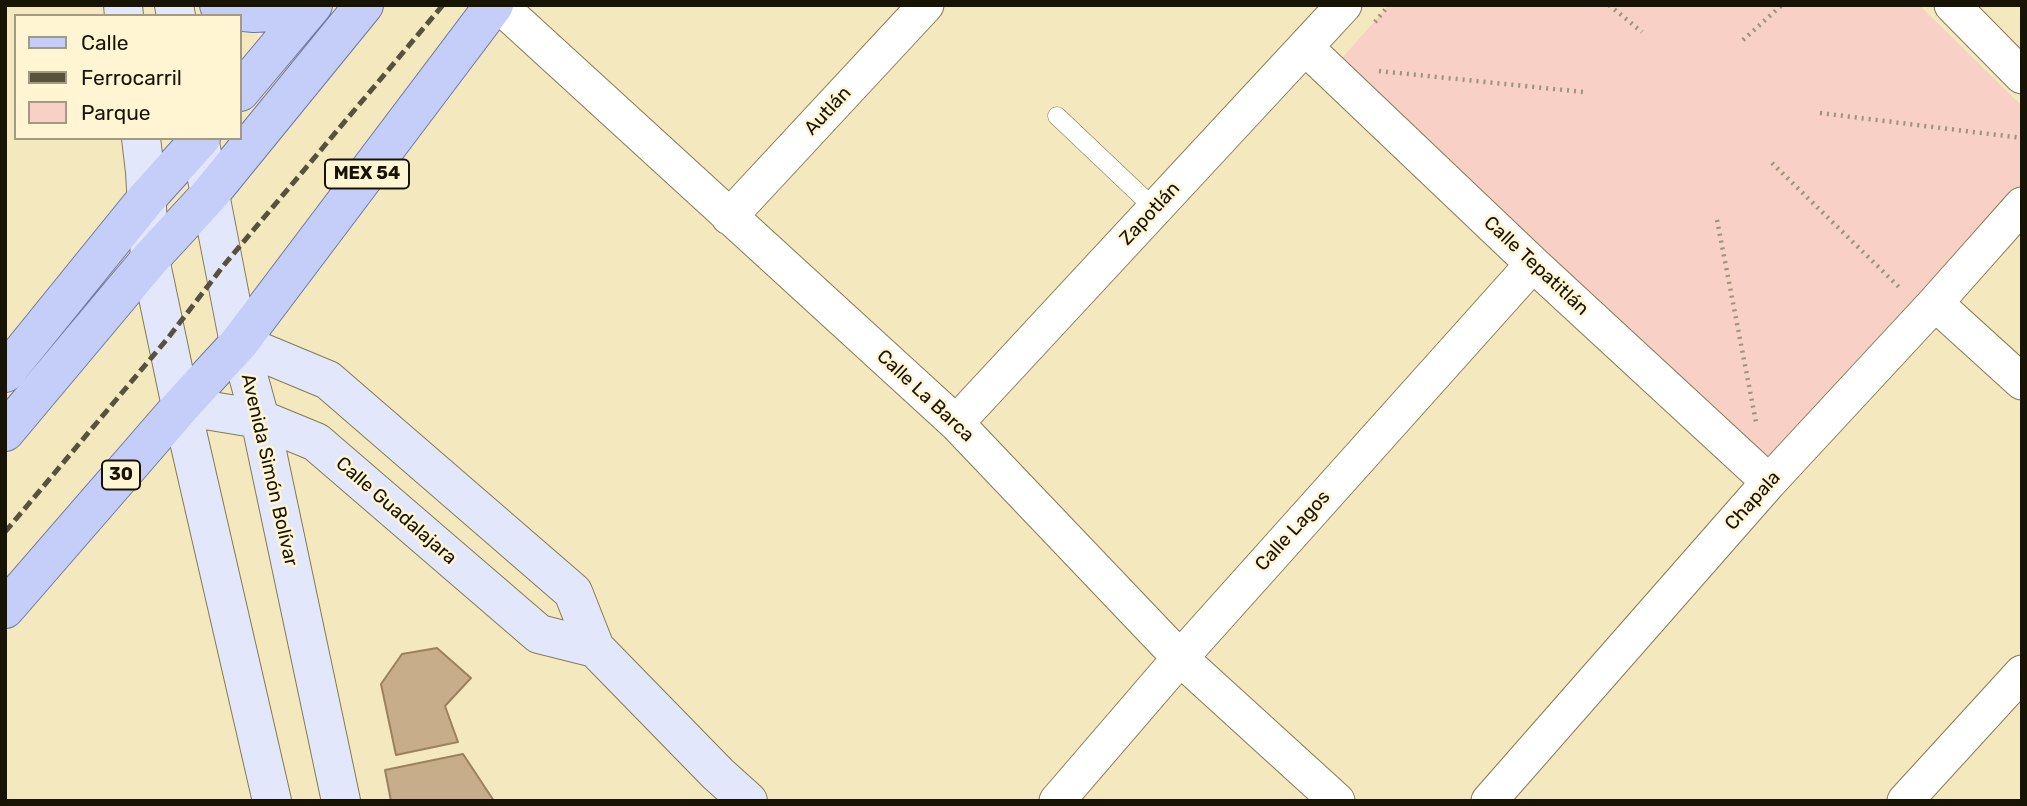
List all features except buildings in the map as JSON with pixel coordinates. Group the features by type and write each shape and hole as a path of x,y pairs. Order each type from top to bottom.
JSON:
{"main road":[{"path":"219,5 234,11 254,13 273,12 297,5"},
{"path":"242,90 313,5"},
{"path":"5,432 150,259 210,194 364,5"},
{"name":"MEX 54","path":"239,343 497,5"},
{"path":"141,140 150,259 272,801"},
{"path":"5,373 198,140"},
{"name":"Avenida Simón Bolívar","path":"199,140 239,343 260,419 341,801"},
{"path":"239,343 328,380 573,592 595,648 721,787 748,801"},
{"name":"30","path":"5,609 239,343"},
{"name":"Calle Guadalajara","path":"181,406 260,419 316,442 539,634 595,648"}],"street":[{"name":"Calle La Barca","path":"497,5 956,423 1180,658 1337,801"},
{"name":"Autlán","path":"729,217 926,5"},
{"path":"1952,5 2022,76"},
{"name":"Zapotlán","path":"956,423 1305,47 1357,15"},
{"name":"Calle Tepatitlán","path":"1305,47 1533,264 1769,482"},
{"name":"Chapala","path":"1489,801 1769,482 1920,298 2022,205"},
{"name":"Calle Lagos","path":"1056,801 1180,658 1533,264"},
{"path":"1920,298 2022,382"},
{"path":"1905,801 2022,673"}],"lane":[{"path":"1057,116 1155,209"}],"path":[{"path":"1357,15 1389,5"},
{"path":"1609,5 1642,32"},
{"path":"1743,40 1782,5"},
{"path":"1377,71 1583,92"},
{"path":"1820,113 2022,138"},
{"path":"1772,163 1920,298"},
{"path":"1717,220 1758,429"}],"green space":[{"path":"1389,5 1919,5 2022,106 2022,185 1765,468 1335,66"}],"railway":[{"path":"5,532 168,338 224,265 443,5"}]}
